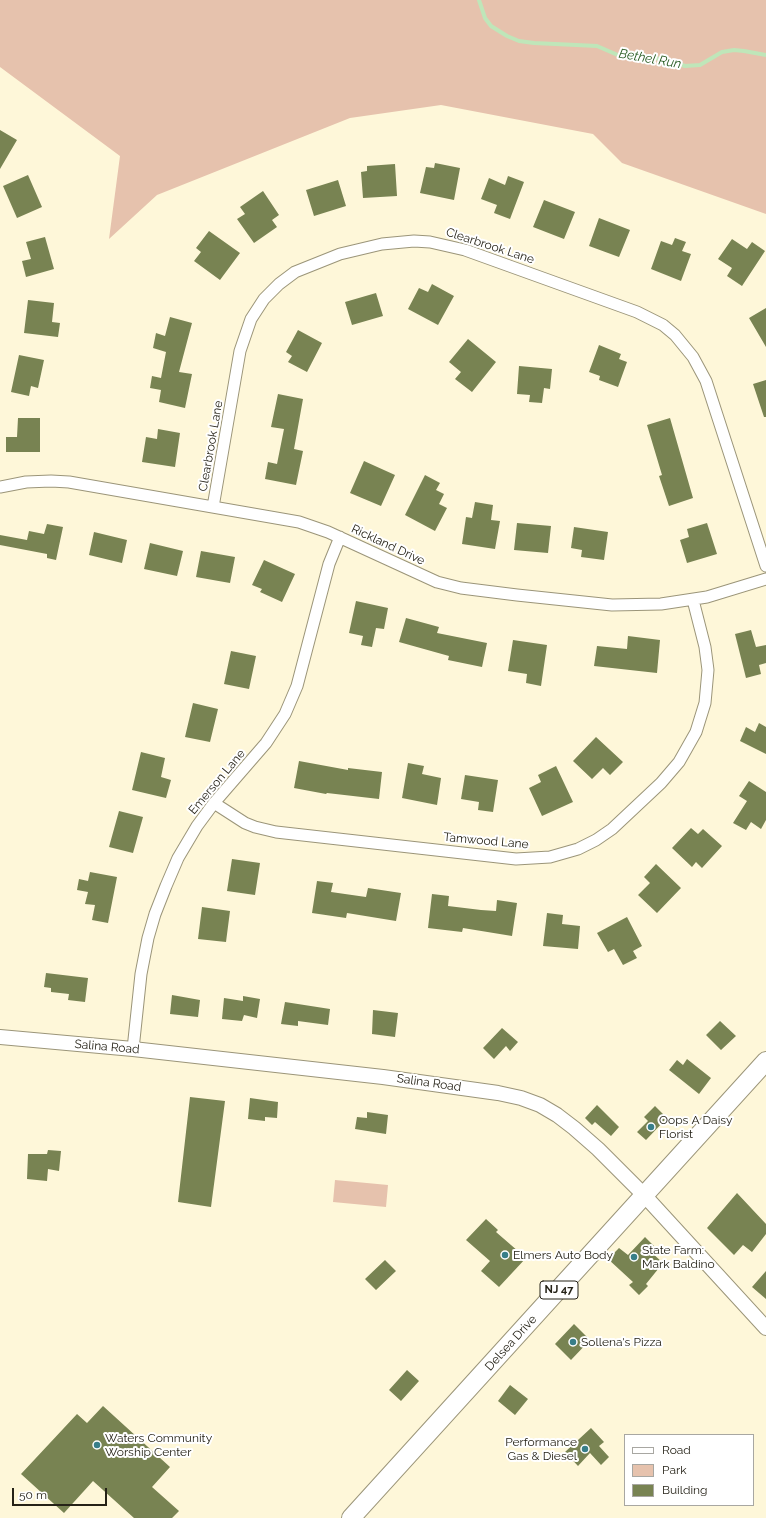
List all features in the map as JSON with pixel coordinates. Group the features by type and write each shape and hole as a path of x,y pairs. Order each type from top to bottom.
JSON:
{"main road":[{"name":"Delsea Drive","path":"351,1518 766,1061"}],"street":[{"name":"Clearbrook Lane","path":"213,507 240,351 251,319 264,299 290,275 305,267 340,254 382,244 414,241 430,242 465,250 638,312 663,325 675,334 693,357 706,382 766,566"},
{"name":"Rickland Drive","path":"0,487 26,482 69,482 299,522 324,530 432,579 461,588 573,602 612,605 650,605 693,600 766,579"},
{"name":"Emerson Lane","path":"133,1050 141,974 148,938 155,914 166,886 182,852 197,826 214,803 266,743 279,724 289,705 301,672 329,564 340,537"},
{"name":"Tamwood Lane","path":"214,803 245,823 255,827 282,833 516,859 550,857 578,849 596,840 612,829 661,783 679,762 696,732 705,703 708,670 705,647 693,600"},
{"name":"Salina Road","path":"0,1038 133,1050 383,1077 498,1093 521,1098 545,1109 574,1128 598,1150 644,1196 766,1328"}],"green space":[{"path":"0,0 766,0 766,214 622,163 593,134 441,105 350,118 157,195 109,239 120,156 0,67"},
{"path":"335,1180 388,1185 386,1207 333,1202"}],"building":[{"path":"0,130 17,140 0,169"},
{"path":"435,163 460,168 454,200 420,193 426,167 434,168"},
{"path":"395,164 397,196 363,198 361,172 367,171 367,166"},
{"path":"28,175 42,207 17,218 3,186"},
{"path":"508,176 524,182 510,219 494,213 497,205 481,199 489,178 505,185"},
{"path":"338,180 346,206 314,216 306,190"},
{"path":"263,191 279,215 272,220 277,227 254,243 237,219 245,214 240,207"},
{"path":"544,200 575,212 564,239 533,227"},
{"path":"599,218 630,230 619,257 589,246"},
{"path":"209,231 240,253 220,280 194,261 201,252 196,248"},
{"path":"45,237 54,269 26,277 22,261 31,259 26,242"},
{"path":"675,238 686,242 682,251 691,254 681,281 651,269 661,241 672,245"},
{"path":"732,239 747,249 752,242 765,251 742,286 727,276 732,268 718,259"},
{"path":"432,284 454,296 438,325 408,309 419,288 428,292"},
{"path":"376,293 383,316 352,325 345,302"},
{"path":"28,300 54,303 52,322 60,323 58,337 24,333"},
{"path":"766,308 766,347 749,318"},
{"path":"170,317 192,323 179,372 192,374 185,408 159,402 161,390 150,388 152,376 161,378 166,352 153,348 156,333 165,336"},
{"path":"298,330 322,343 307,372 288,362 292,356 286,352"},
{"path":"468,339 496,362 472,392 455,379 461,372 449,362"},
{"path":"599,345 621,354 619,359 627,362 618,387 599,380 600,376 589,372"},
{"path":"19,355 44,360 38,388 31,386 29,396 11,392"},
{"path":"519,366 552,369 550,389 544,388 542,403 529,402 530,395 517,394"},
{"path":"766,380 766,417 764,417 753,384"},
{"path":"278,394 303,399 294,449 303,451 296,485 265,479 268,462 277,464 284,429 271,427"},
{"path":"18,418 40,418 40,452 6,452 6,437 17,437"},
{"path":"670,418 693,498 669,506 659,476 662,475 647,425"},
{"path":"158,429 180,433 175,467 142,462 146,437 157,439"},
{"path":"364,461 395,475 381,506 350,493"},
{"path":"425,475 440,483 436,490 444,494 439,504 447,508 435,531 405,515"},
{"path":"475,502 493,505 491,520 500,521 495,549 462,544 466,517 472,518"},
{"path":"517,523 551,526 548,553 514,550"},
{"path":"707,523 717,554 687,563 680,540 689,537 687,529"},
{"path":"47,524 63,527 56,560 47,558 47,554 0,545 0,535 27,540 29,531 44,534"},
{"path":"574,527 608,532 604,560 581,557 582,550 571,548"},
{"path":"94,532 127,540 122,563 89,555"},
{"path":"150,543 183,551 177,576 144,569"},
{"path":"201,551 235,557 230,583 196,577"},
{"path":"264,560 295,574 282,602 260,592 262,589 252,585"},
{"path":"356,601 388,608 384,629 376,628 372,647 361,645 363,636 349,633"},
{"path":"406,618 439,627 437,633 487,643 482,667 448,660 449,656 399,642"},
{"path":"751,630 756,647 766,645 766,663 759,665 761,674 746,678 735,634"},
{"path":"628,636 660,640 657,673 594,666 597,646 627,649"},
{"path":"513,640 547,645 541,686 526,683 527,674 508,671"},
{"path":"231,651 256,656 249,689 224,684"},
{"path":"193,703 218,709 210,742 185,737"},
{"path":"759,723 766,727 766,754 740,741 746,727 755,732"},
{"path":"596,737 623,762 610,775 603,768 592,779 573,761"},
{"path":"141,752 165,758 161,777 171,780 166,798 132,790"},
{"path":"299,761 348,770 348,768 382,772 379,799 326,794 294,788"},
{"path":"408,763 424,766 422,774 441,778 437,805 402,798"},
{"path":"556,766 573,802 542,816 529,788 541,782 538,775"},
{"path":"465,775 498,780 493,812 478,810 479,802 461,799"},
{"path":"749,781 766,792 766,820 761,829 751,822 746,830 733,823 747,801 739,796"},
{"path":"119,811 143,817 133,853 109,847"},
{"path":"691,828 698,834 703,829 722,846 702,868 696,862 692,867 672,848"},
{"path":"232,859 260,863 255,895 227,891"},
{"path":"656,864 681,888 657,913 638,895 650,883 644,877"},
{"path":"90,872 117,877 108,923 92,920 95,905 85,904 88,892 77,890 79,879 88,881"},
{"path":"317,881 333,883 331,892 366,897 368,888 401,893 396,921 347,913 346,918 312,913"},
{"path":"432,894 449,896 448,906 481,910 496,911 497,900 517,903 512,936 463,928 462,932 428,928"},
{"path":"202,907 230,911 226,942 198,939"},
{"path":"547,913 563,915 562,924 580,926 578,949 543,946"},
{"path":"627,917 642,946 633,951 637,958 623,965 614,949 608,952 597,933"},
{"path":"46,973 88,978 85,1002 68,1000 69,994 51,992 51,988 44,987"},
{"path":"172,995 200,1000 198,1017 170,1014"},
{"path":"243,996 260,999 257,1018 244,1015 242,1021 222,1019 224,998 243,1001"},
{"path":"285,1002 330,1009 328,1025 298,1021 298,1026 281,1024"},
{"path":"373,1010 398,1013 395,1037 372,1034"},
{"path":"720,1021 736,1036 721,1050 706,1035"},
{"path":"502,1028 518,1042 510,1051 506,1046 494,1059 483,1048"},
{"path":"687,1059 711,1078 699,1094 669,1070 677,1060 683,1065"},
{"path":"190,1097 225,1101 211,1207 178,1202"},
{"path":"250,1098 278,1102 277,1118 265,1117 265,1121 248,1119"},
{"path":"597,1105 619,1127 611,1136 595,1122 592,1125 585,1118"},
{"name":"Oops A Daisy Florist","path":"655,1106 667,1118 646,1140 637,1132 648,1121 644,1117"},
{"path":"367,1112 388,1115 386,1134 355,1129 357,1117 367,1118"},
{"path":"48,1150 61,1151 59,1171 48,1169 47,1181 27,1179 28,1154 47,1154"},
{"path":"737,1193 766,1224 766,1234 752,1252 743,1245 734,1255 707,1228"},
{"name":"Elmers Auto Body","path":"486,1219 498,1230 496,1232 526,1258 499,1287 481,1271 490,1261 466,1240"},
{"name":"State Farm: Mark Baldino","path":"645,1237 654,1246 650,1251 663,1263 646,1284 648,1286 639,1295 629,1285 633,1282 608,1259 619,1248 628,1255"},
{"path":"385,1260 396,1271 376,1290 365,1279"},
{"path":"766,1271 766,1299 752,1287"},
{"name":"Sollena's Pizza","path":"574,1324 590,1340 571,1360 555,1344"},
{"path":"407,1370 419,1381 401,1401 389,1390"},
{"path":"510,1385 528,1399 515,1415 498,1401"},
{"name":"Waters Community Worship Center","path":"103,1406 170,1467 152,1487 179,1511 172,1518 134,1518 93,1481 64,1513 21,1474 77,1414 87,1423"},
{"name":"Performance Gas & Diesel","path":"591,1428 604,1442 599,1446 609,1457 601,1465 590,1453 578,1466 565,1452"}],"waterway":[{"name":"Bethel Run","path":"479,0 485,18 491,26 507,36 519,41 597,46 620,56 664,59 685,66 700,65 722,52 734,50 766,55"}],"place":[{"name":"Oops A Daisy Florist","path":"651,1127"},
{"name":"Elmers Auto Body","path":"505,1255"},
{"name":"State Farm: Mark Baldino","path":"634,1257"},
{"name":"Sollena's Pizza","path":"573,1342"},
{"name":"Waters Community Worship Center","path":"97,1445"},
{"name":"Performance Gas & Diesel","path":"585,1449"}]}
